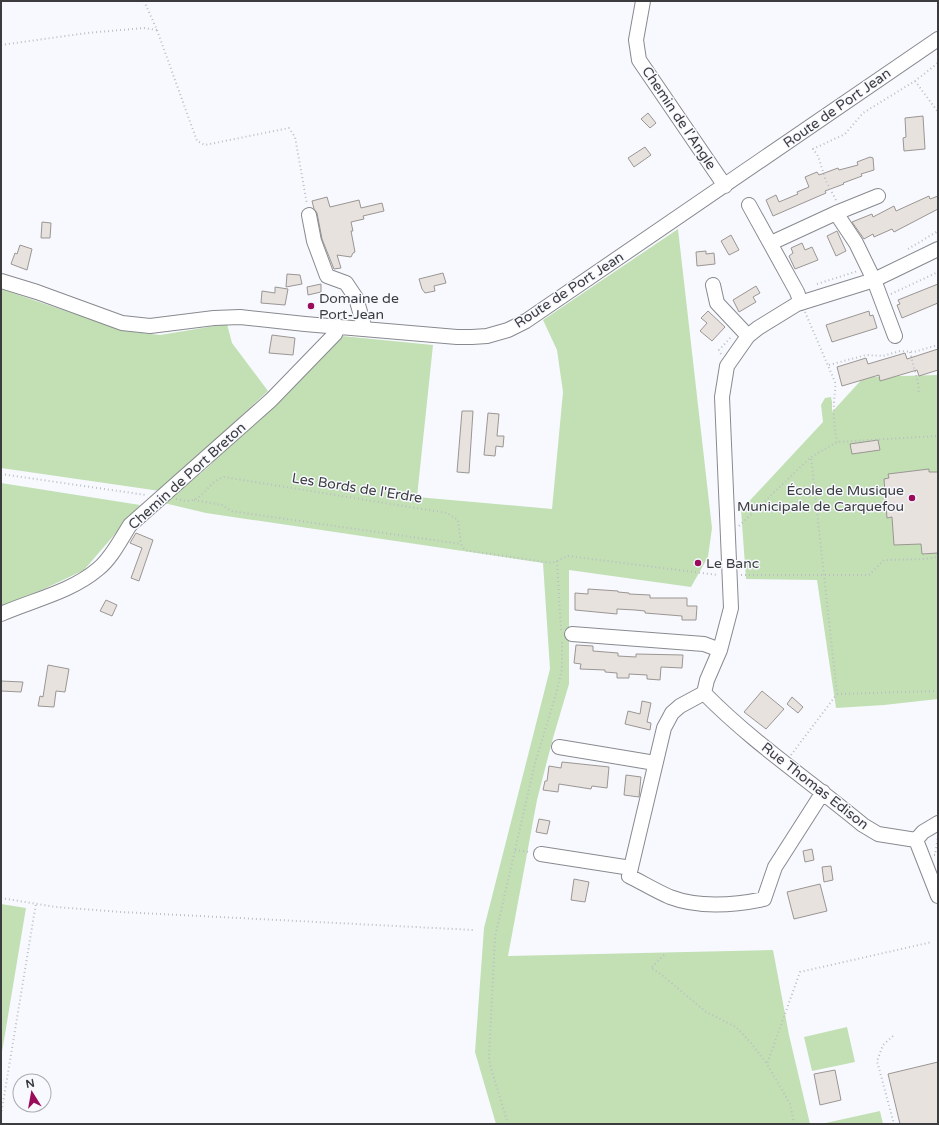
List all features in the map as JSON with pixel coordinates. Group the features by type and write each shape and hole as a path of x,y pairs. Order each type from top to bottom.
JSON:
{"street":[{"name":"Chemin de l'Angle","path":"643,1 636,40 639,60 725,186"},
{"name":"Route de Port Jean","path":"1,281 37,292 122,323 150,326 214,318 240,317 457,337 487,336 508,330 526,321 938,39"},
{"path":"771,243 878,196"},
{"path":"749,205 771,243 797,292 801,303"},
{"path":"839,212 874,280 895,336"},
{"path":"309,215 314,241 327,276 346,283 356,298 365,329"},
{"path":"822,792 775,867 764,899 747,903 706,905 671,897 629,876 664,728 672,713 680,706 704,693 706,680 720,650 731,608 722,397 726,366 748,336 764,324 801,303 874,280 938,249"},
{"path":"712,285 716,303 748,336"},
{"name":"Chemin de Port Breton","path":"1,614 76,585 99,569 116,547 130,524 271,400 335,334 338,326"},
{"path":"572,634 704,644 720,650"},
{"name":"Rue Thomas Edison","path":"704,693 719,709 745,732 863,825 878,834 916,840"},
{"path":"560,747 655,763"},
{"path":"938,823 923,832 916,840 938,896"},
{"path":"540,854 631,868"}],"path":[{"path":"144,1 157,30 197,141 206,145 289,128 295,136 309,215"},
{"path":"1,45 87,33 144,28 157,30"},
{"path":"839,212 826,181 818,156 813,149 845,134 863,113 915,81 938,63"},
{"path":"915,81 938,112"},
{"path":"881,299 938,272"},
{"path":"801,303 829,365 835,382 834,424 837,442"},
{"path":"829,365 866,356 883,356 900,351 914,352 938,345"},
{"path":"910,352 918,383 919,395"},
{"path":"727,538 811,457 837,442 938,436"},
{"path":"785,763 837,694 811,457"},
{"path":"1,474 161,498 188,501 194,500 222,505 231,511 461,544 465,550 471,552 552,563 568,556 719,575 824,576 869,575 884,560 925,559 938,557"},
{"name":"Les Bords de l'Erdre","path":"194,500 217,479 224,477 447,513 458,520 461,544"},
{"path":"508,1124 490,1065 489,1057 495,938 535,763 562,669 557,561"},
{"path":"837,694 938,691"},
{"path":"515,850 540,854"},
{"path":"1,898 56,906 121,912 474,930"},
{"path":"1,1115 36,903"},
{"path":"766,1064 800,972 932,942"},
{"path":"664,955 651,968 662,975 706,1012 736,1027 751,1043 766,1064 790,1104 794,1124"},
{"path":"893,1036 883,1045 877,1061 894,1124"}],"green space":[{"path":"678,229 712,528 708,557 691,587 569,570 569,684 537,800 508,956 773,950 789,1035 810,1124 496,1124 475,1052 484,928 550,669 543,563 206,513 164,503 206,469 342,336 433,345 417,497 552,509 563,392 557,350 543,320"},
{"path":"1,289 125,331 160,335 227,324 232,343 268,391 160,491 1,468"},
{"path":"938,375 938,699 884,705 836,708 817,580 746,579 741,510 823,422 821,405 825,398 831,397 832,412 864,377"},
{"path":"1,483 140,505 84,570 1,607"},
{"path":"1,904 26,908 1,1058"},
{"path":"847,1027 855,1062 812,1071 804,1037"},
{"path":"880,1111 883,1124 821,1124"}],"building":[{"path":"648,113 656,123 650,128 641,119"},
{"path":"923,116 925,149 904,151 903,138 906,137 905,118"},
{"path":"645,147 651,155 634,167 628,158"},
{"path":"870,157 873,158 874,170 861,174 862,176 825,191 826,193 773,216 766,200 776,195 779,202 798,194 797,192 809,187 805,177 817,172 819,175 838,168 839,170 858,165 857,162"},
{"path":"929,196 930,199 938,196 938,209 894,232 892,229 874,237 873,234 864,239 852,222 872,214 873,217 894,206 896,211"},
{"path":"327,197 330,207 359,200 361,208 382,203 384,211 363,216 364,219 351,222 355,252 351,257 337,255 341,268 334,269 322,239 317,213 314,209 312,201"},
{"path":"42,222 51,223 50,238 41,238"},
{"path":"837,231 846,251 836,256 827,236"},
{"path":"731,235 739,250 729,255 721,241"},
{"path":"802,243 805,250 812,247 818,260 795,269 789,256 793,253 791,248"},
{"path":"20,245 32,249 27,270 11,264"},
{"path":"706,251 706,254 714,253 715,264 697,266 696,252"},
{"path":"443,273 446,283 434,286 435,291 425,293 419,279"},
{"path":"287,274 300,275 302,284 286,287"},
{"path":"321,284 321,292 308,295 307,287"},
{"path":"938,284 938,303 902,318 897,305 900,304 898,300"},
{"path":"756,286 760,293 753,297 756,302 739,312 733,300"},
{"path":"275,287 288,289 285,305 261,303 262,291 275,293"},
{"path":"708,311 725,327 712,341 700,331 707,323 701,318"},
{"path":"869,311 870,316 873,315 877,328 832,342 826,325"},
{"path":"272,335 295,338 293,355 269,353"},
{"path":"938,349 938,370 919,376 917,370 880,381 879,375 842,386 837,367 866,358 868,364 905,353 907,359"},
{"path":"462,411 473,411 469,473 457,472"},
{"path":"488,413 499,414 497,436 504,436 503,447 496,446 495,456 484,455"},
{"path":"878,440 880,450 852,454 850,444"},
{"name":"École de Musique Municipale de Carquefou","path":"929,469 929,472 938,472 938,553 922,554 921,544 894,545 892,517 887,518 884,479 889,478 888,474"},
{"path":"136,533 153,540 139,581 131,578 142,548 130,543"},
{"path":"588,589 650,595 650,598 687,598 687,606 697,606 696,620 682,620 682,616 645,613 645,611 635,610 617,609 617,614 575,610 575,593 588,594"},
{"path":"106,600 117,605 112,616 100,611"},
{"path":"576,645 593,646 593,651 618,653 618,656 636,657 636,654 683,655 682,668 661,667 660,680 647,679 647,675 629,674 629,678 617,678 617,673 605,672 605,670 580,669 581,664 574,663"},
{"path":"48,665 69,669 65,692 56,691 54,707 38,706 40,696 43,697"},
{"path":"1,681 23,682 21,692 1,691"},
{"path":"762,691 784,709 766,729 744,712"},
{"path":"792,697 803,707 798,713 787,704"},
{"path":"642,701 651,703 647,722 651,723 650,730 625,724 628,711 640,714"},
{"path":"562,762 609,767 607,788 592,786 591,789 559,784 558,792 543,790 545,781 547,781 549,766 561,768"},
{"path":"626,775 641,777 639,797 624,795"},
{"path":"539,819 550,821 547,834 536,832"},
{"path":"812,849 814,860 805,862 803,851"},
{"path":"831,866 833,880 824,882 822,867"},
{"path":"574,879 589,882 585,902 571,900"},
{"path":"820,884 827,911 794,919 787,892"},
{"path":"938,1062 938,1124 900,1124 888,1074"},
{"path":"835,1070 841,1100 820,1105 814,1074"}],"place":[{"name":"Domaine de Port-Jean","path":"311,306"},
{"name":"École de Musique Municipale de Carquefou","path":"912,498"},
{"name":"Le Banc","path":"698,563"}]}
